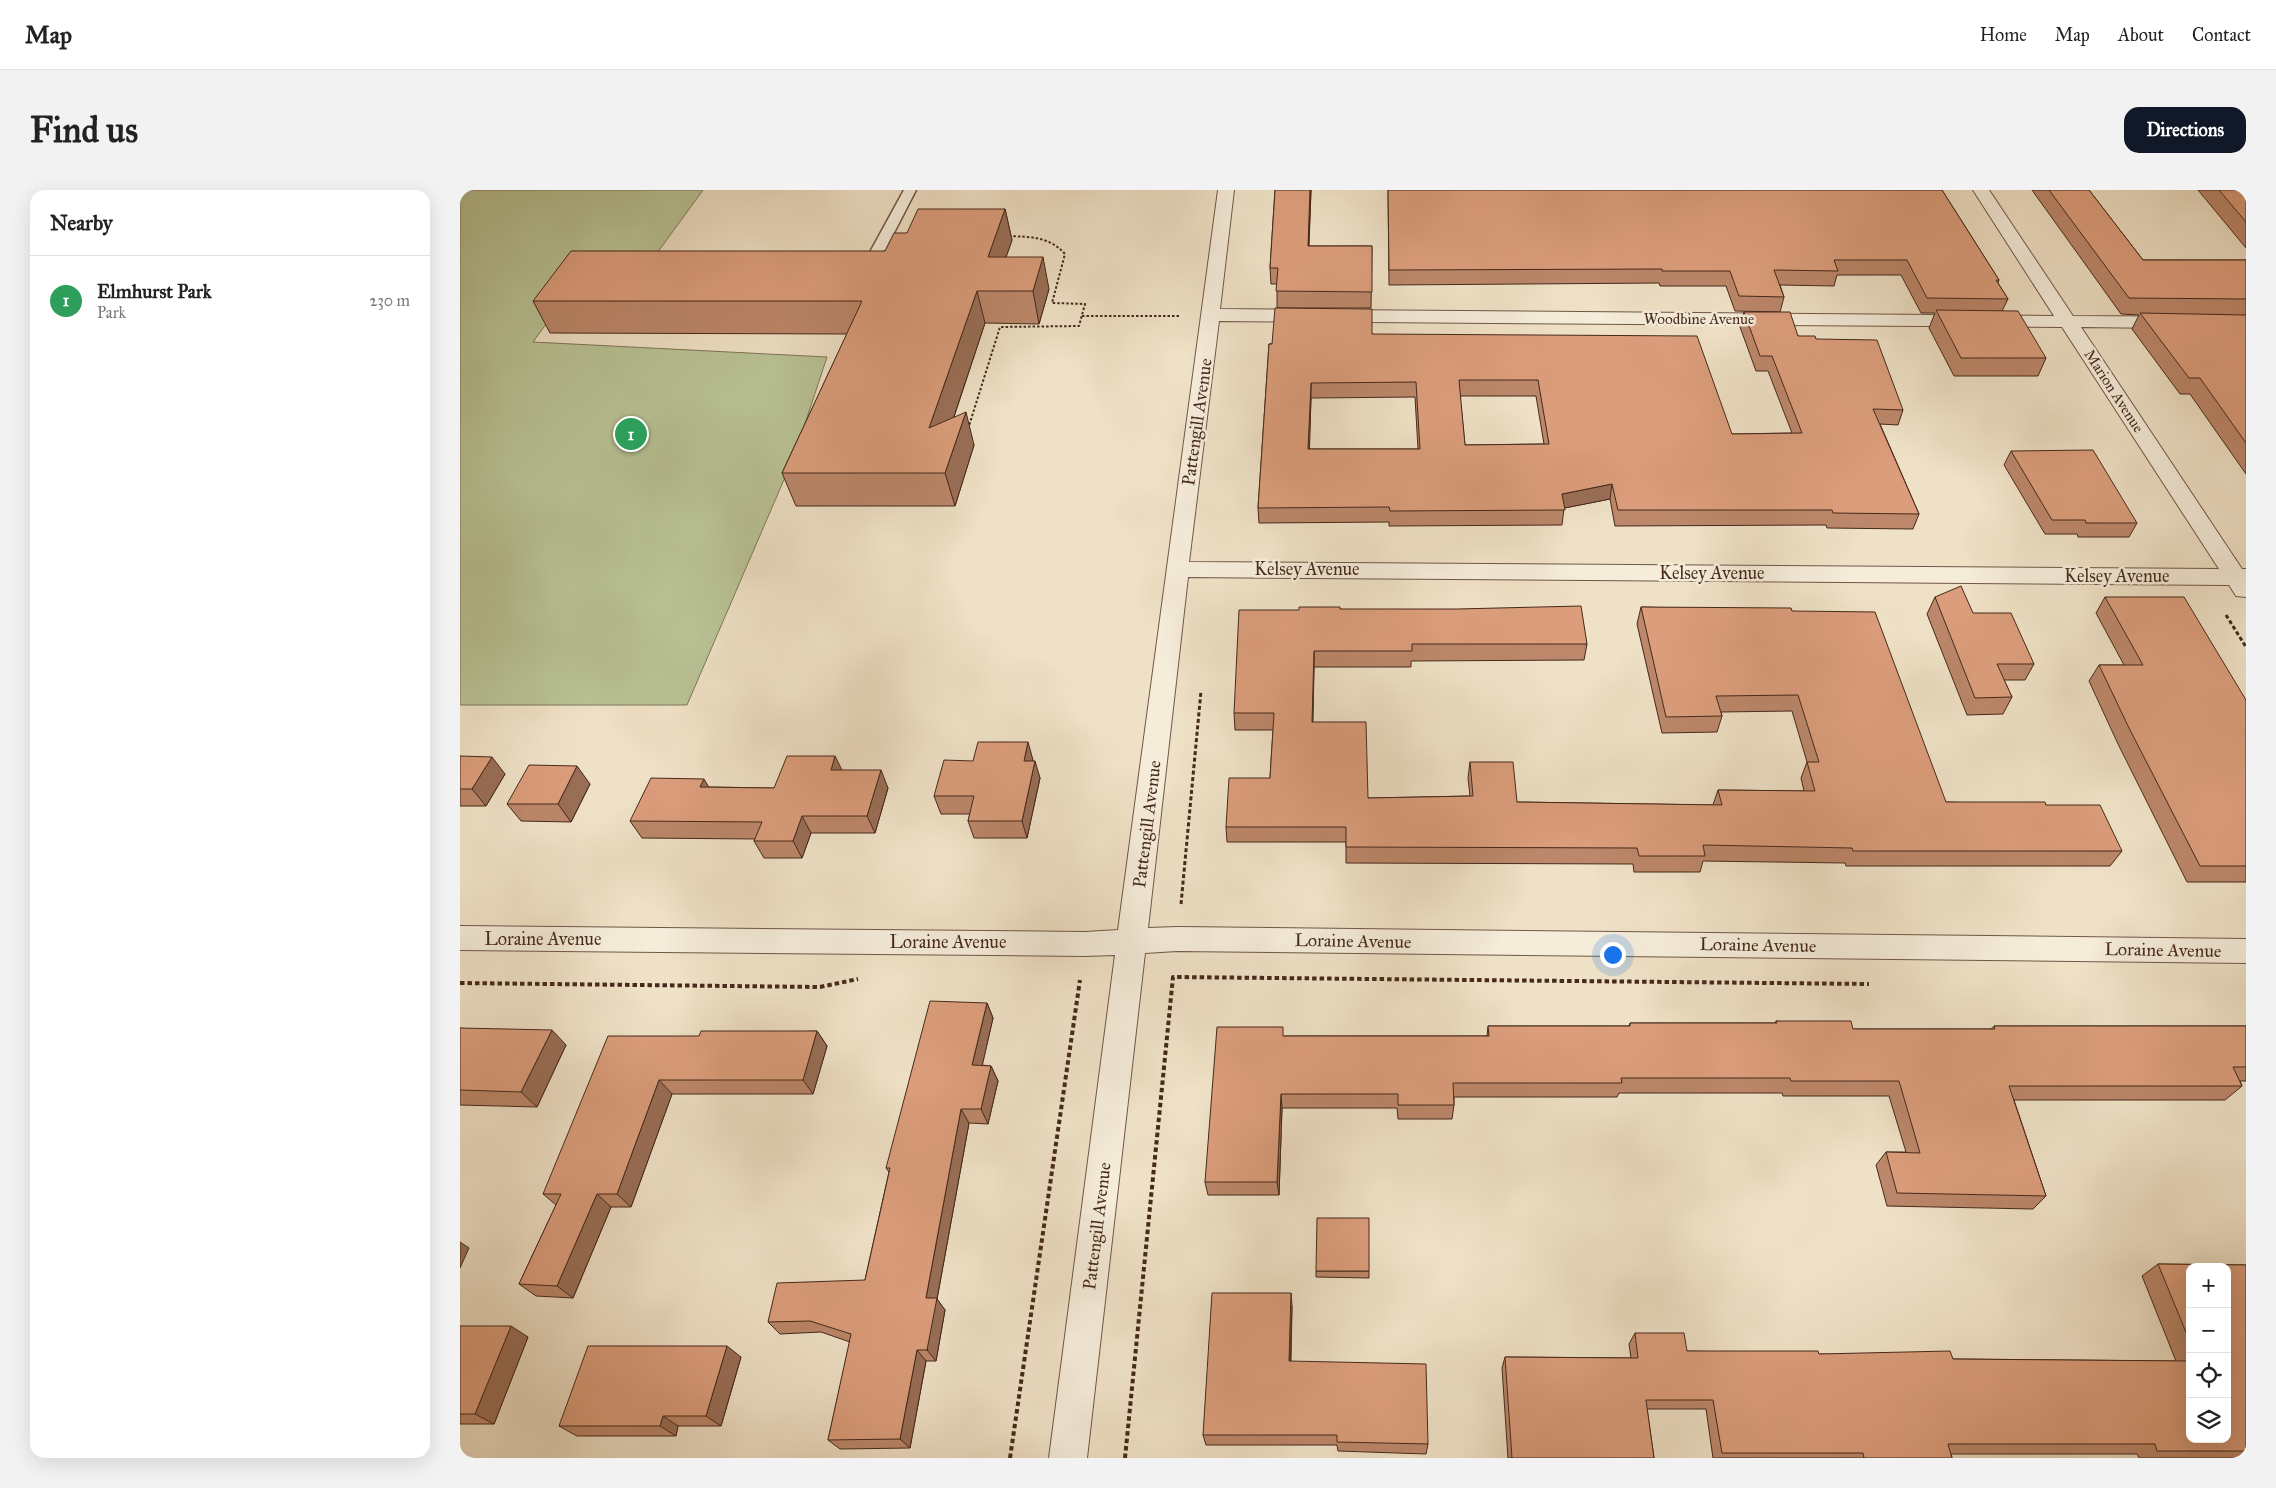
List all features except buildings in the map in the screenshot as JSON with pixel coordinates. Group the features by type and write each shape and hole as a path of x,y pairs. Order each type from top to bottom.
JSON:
{"street":[{"name":"Pattengill Avenue","path":"1068,1458 1177,569 1226,190"},
{"name":"Marion Avenue","path":"1981,190 2243,582"},
{"name":"Woodbine Avenue","path":"1211,315 2246,323"},
{"name":"Kelsey Avenue","path":"1177,569 2243,582"},
{"name":"Loraine Avenue","path":"460,938 1075,944 1177,939 2246,950"}],"lane":[{"path":"876,254 910,190"}],"path":[{"path":"967,433 1000,327 1079,326 1085,304 1052,303 1066,254 1057,243 1040,237 1001,236"},
{"path":"1082,316 1183,316"},
{"path":"1191,904 1181,904 1201,690"},
{"path":"460,983 820,987 864,977"},
{"path":"1010,1458 1080,978 1070,978"},
{"path":"1125,1458 1173,978 1878,984"}],"green space":[{"path":"460,190 703,190 644,271 582,275 533,342 827,357 795,454 687,705 460,705"}],"place":[{"name":"Elmhurst Park","path":"631,434"}]}
